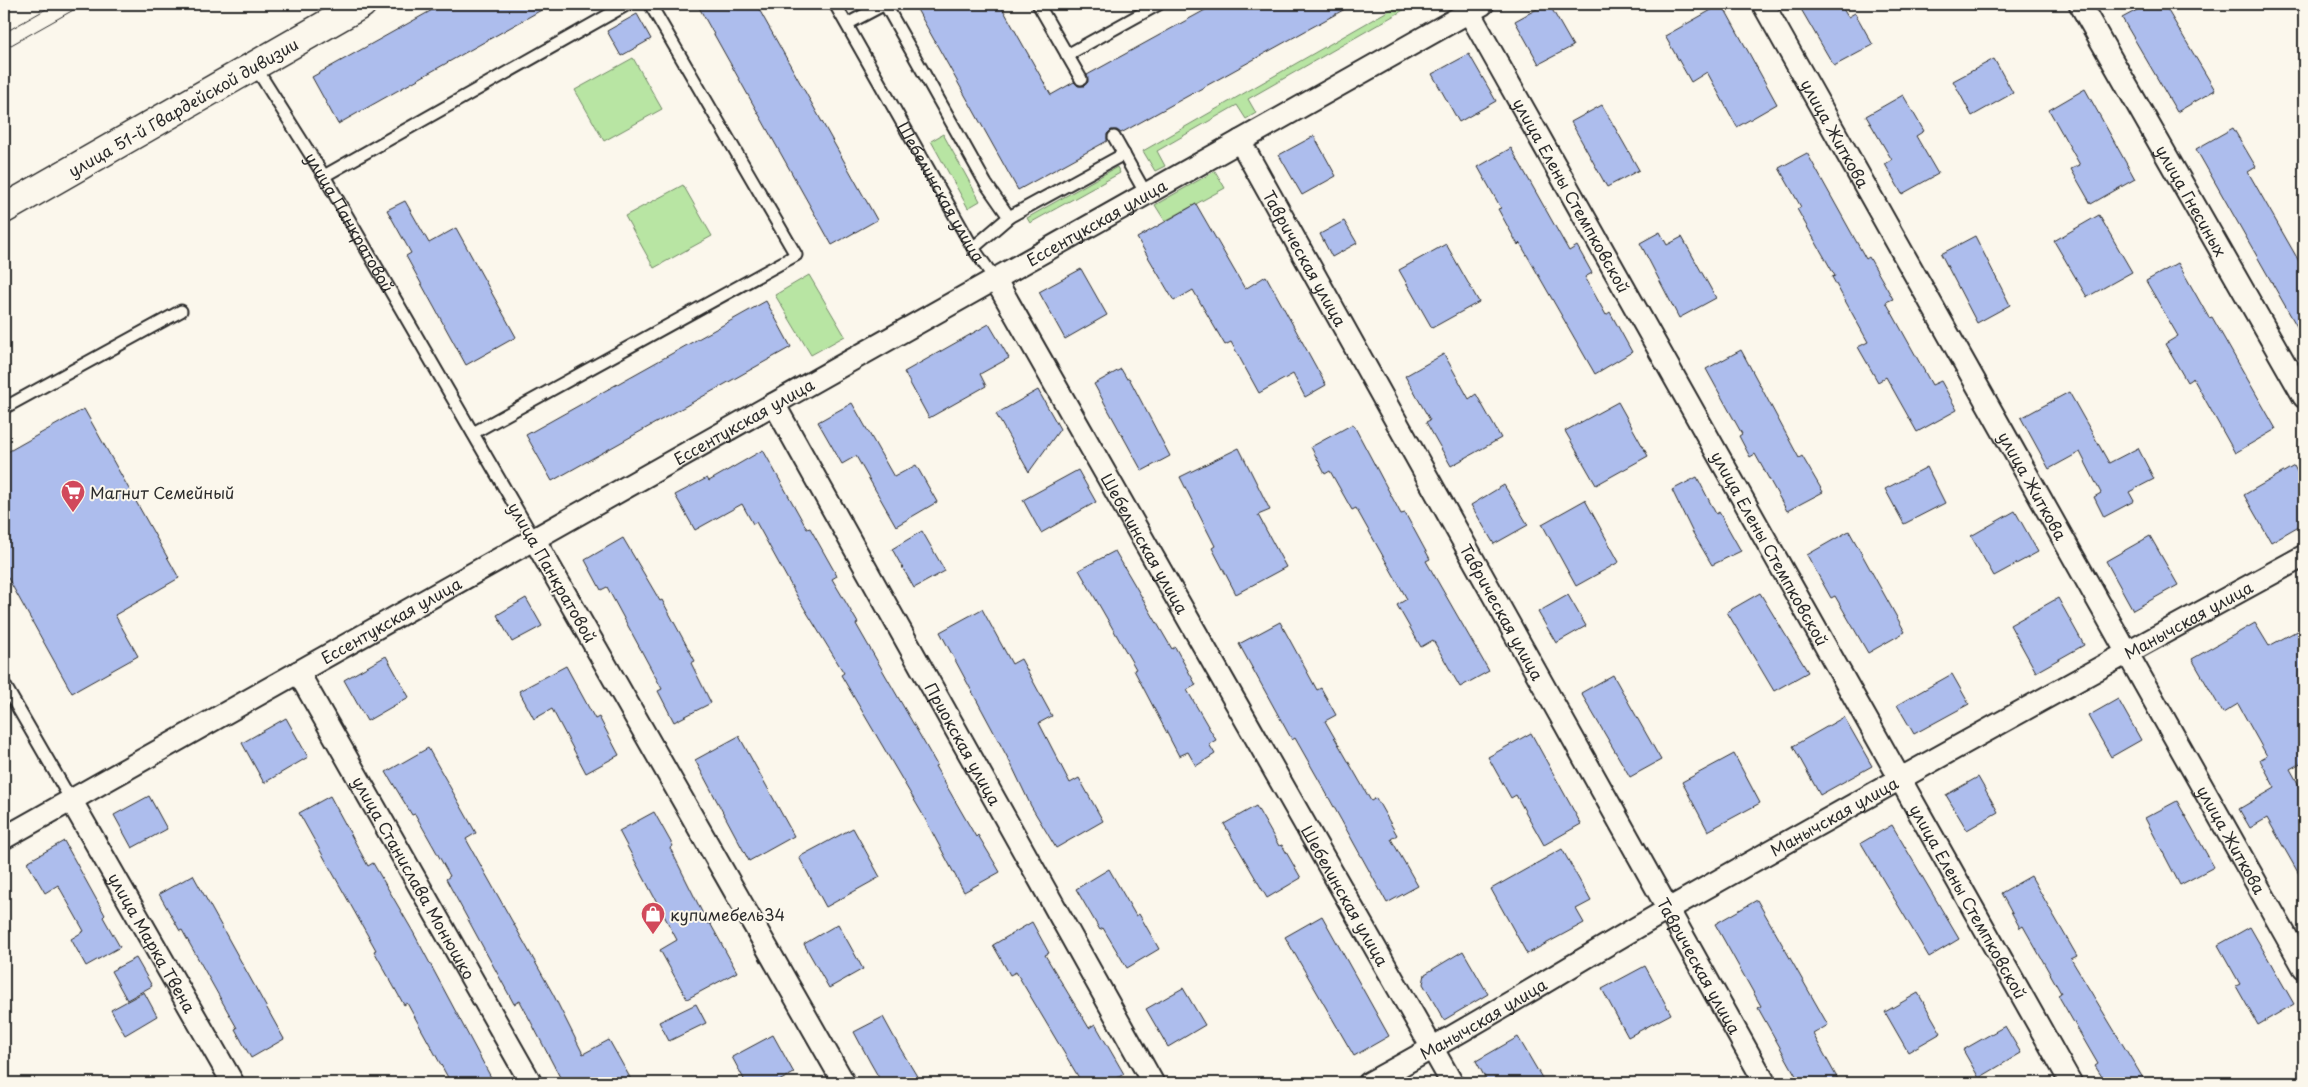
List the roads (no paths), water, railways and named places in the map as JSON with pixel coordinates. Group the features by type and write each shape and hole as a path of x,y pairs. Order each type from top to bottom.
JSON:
{"main road":[{"name":"улица 51-й Гвардейской дивизии","path":"4,209 362,4"}],"street":[{"name":"улица Житкова","path":"1764,4 2304,968"},
{"name":"улица Гнесиных","path":"2080,4 2304,397"},
{"name":"Ессентукская улица","path":"4,838 1240,141 1473,6"},
{"name":"улица Елены Стемпковской","path":"1473,6 1900,779 2071,1083"},
{"name":"Таврическая улица","path":"1240,141 1765,1083"},
{"name":"Шебелинская улица","path":"995,279 1452,1083"},
{"name":"Приокская улица","path":"774,404 1153,1083"},
{"name":"улица Панкратовой","path":"534,539 844,1083"},
{"name":"Манычская улица","path":"1369,1083 1432,1049 1669,909 2128,652 2304,556"},
{"name":"улица Станислава Монюшко","path":"298,672 532,1083"},
{"name":"улица Марка Твена","path":"71,800 233,1083"}],"lane":[{"path":"324,176 372,151 628,4"},
{"path":"473,433 796,255 650,4"},
{"name":"Шебелинская улица","path":"836,4 973,248 995,279"},
{"path":"847,24 885,4 986,184 1009,217"},
{"path":"1038,4 1081,79"},
{"path":"1067,55 1159,4"},
{"name":"улица Панкратовой","path":"254,65 324,176 534,539"},
{"path":"1114,137 1146,194"},
{"path":"973,248 1009,217 1124,154"},
{"path":"4,408 181,311"},
{"path":"4,684 71,800"}],"tram line":[{"path":"4,33 55,4"},
{"path":"4,49 84,4"}],"place":[{"name":"Магнит Семейный","path":"73,513"},
{"name":"купимебель34","path":"653,935"}]}
